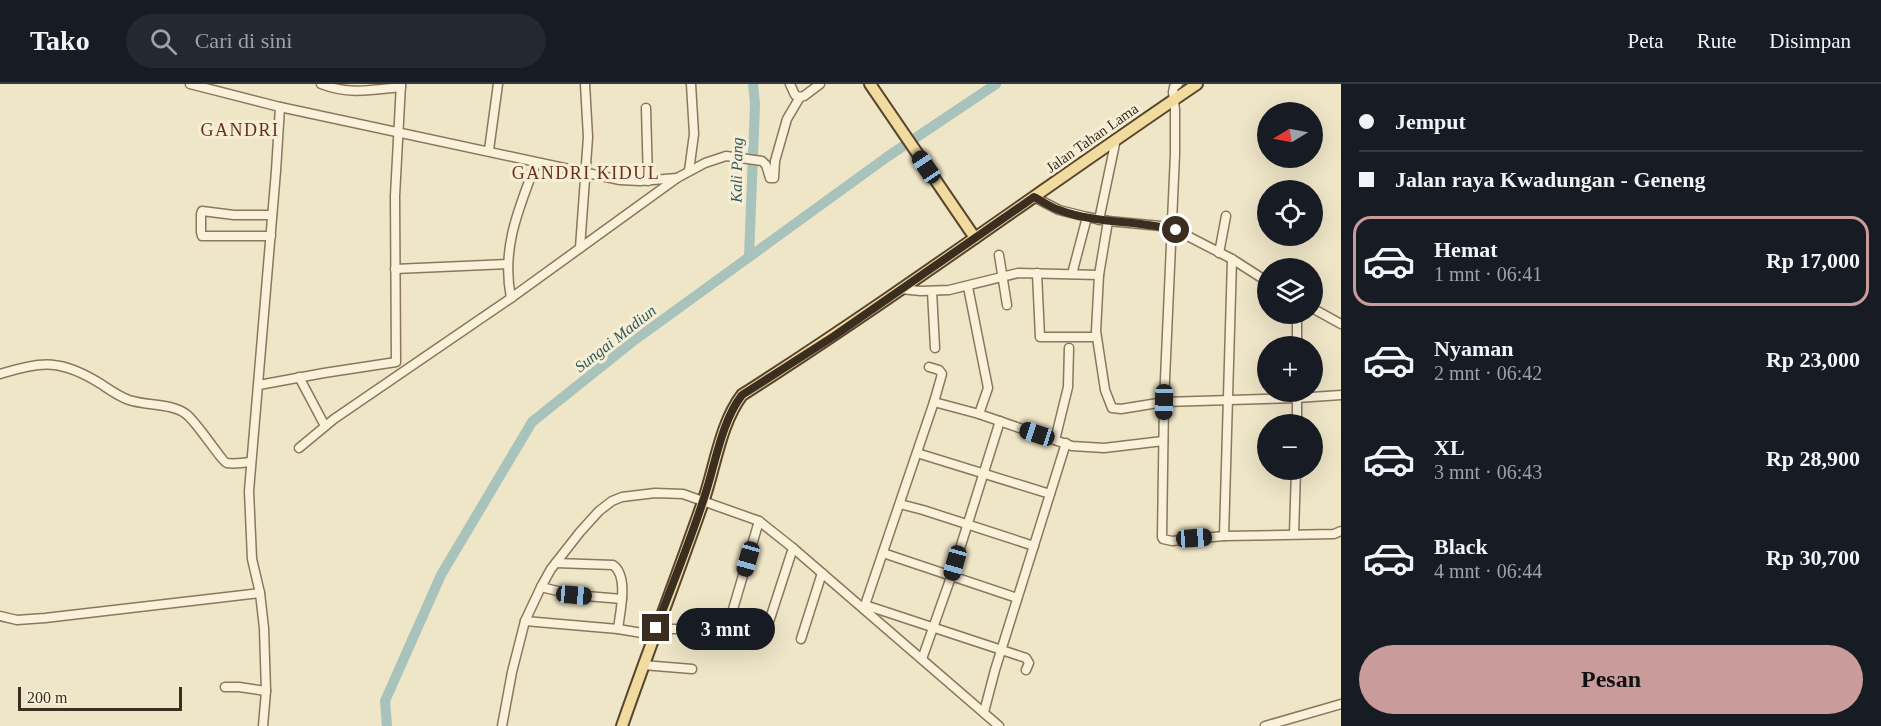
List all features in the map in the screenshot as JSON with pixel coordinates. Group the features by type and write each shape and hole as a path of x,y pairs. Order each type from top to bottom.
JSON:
{"main road":[{"path":"870,84 975,238"},
{"name":"Jalan Tahan Lama","path":"622,726 704,501 729,418 742,395 834,336 1197,84"}],"street":[{"path":"190,84 280,106 620,180 648,181 677,178"},
{"path":"259,385 396,363 394,196 401,85 356,92 342,91 321,84"},
{"path":"489,150 498,84"},
{"path":"580,248 588,137 585,84"},
{"path":"689,171 694,134 691,84"},
{"path":"790,84 795,95 800,97"},
{"path":"299,448 325,426 511,298 689,171 726,156 762,161 766,165 770,178 774,178 775,161 787,119 800,97 820,84"},
{"path":"1178,84 1173,89 1174,178 1164,402 1162,537 1172,541 1224,536 1334,534 1341,531"},
{"path":"263,726 266,691 264,628 260,593 252,559 249,491 250,462 256,428 280,106"},
{"path":"646,108 648,181"},
{"path":"1116,139 1103,220 1095,313 1096,337 1105,390 1112,408 1121,409 1164,402 1257,398"},
{"path":"511,298 507,279 512,232 536,163"},
{"path":"1034,197 1059,210 1087,217 1170,228 1257,275"},
{"path":"271,236 202,236 201,214 202,211 208,211 272,215"},
{"path":"1219,253 1226,216"},
{"path":"1072,274 1087,217"},
{"path":"999,255 1006,305"},
{"path":"1224,536 1232,260"},
{"path":"395,270 508,264"},
{"path":"900,288 949,290 1018,273 1099,275"},
{"path":"1037,273 1040,337 1096,337"},
{"path":"968,287 988,388 979,414"},
{"path":"932,291 935,348"},
{"path":"1323,314 1341,324"},
{"path":"1055,440 1068,387 1070,348"},
{"path":"0,374 36,364 51,364 83,374 126,399 141,404 178,409 208,437 224,462 250,462"},
{"path":"863,606 900,504 942,374 939,370 930,367"},
{"path":"299,377 325,426"},
{"path":"1323,395 1341,395"},
{"path":"934,402 1081,447 1104,448 1163,441"},
{"path":"922,659 951,577 1000,421"},
{"path":"984,712 1001,650 1066,443"},
{"path":"917,453 1050,494"},
{"path":"1294,534 1296,480"},
{"path":"502,726 525,621 541,587 556,563 598,512 612,501 622,497 655,492 682,494 759,521 863,606 999,726"},
{"path":"900,504 1034,546"},
{"path":"731,616 759,521"},
{"path":"767,628 793,548"},
{"path":"883,553 1017,598"},
{"path":"556,563 612,565 619,570 622,580 622,599 618,628"},
{"path":"801,639 822,573"},
{"path":"541,587 574,595 622,599"},
{"path":"0,616 17,620 45,618 260,593"},
{"path":"863,606 933,627 1028,660 1026,670"},
{"path":"525,621 655,632 707,629"},
{"path":"643,665 692,669"},
{"path":"225,687 266,691"},
{"path":"1265,726 1341,704"}],"waterway":[{"name":"Kali Pang","path":"749,257 755,104 753,84"},
{"name":"Sungai Madiun","path":"387,726 385,701 441,575 532,422 632,342 887,157 996,84"}],"district":[{"name":"GANDRI","path":"240,130"},
{"name":"GANDRI KIDUL","path":"586,173"}],"route":[{"path":"656,628 704,501 729,418 742,395 834,336 1034,197 1059,210 1087,217 1176,230"}]}
